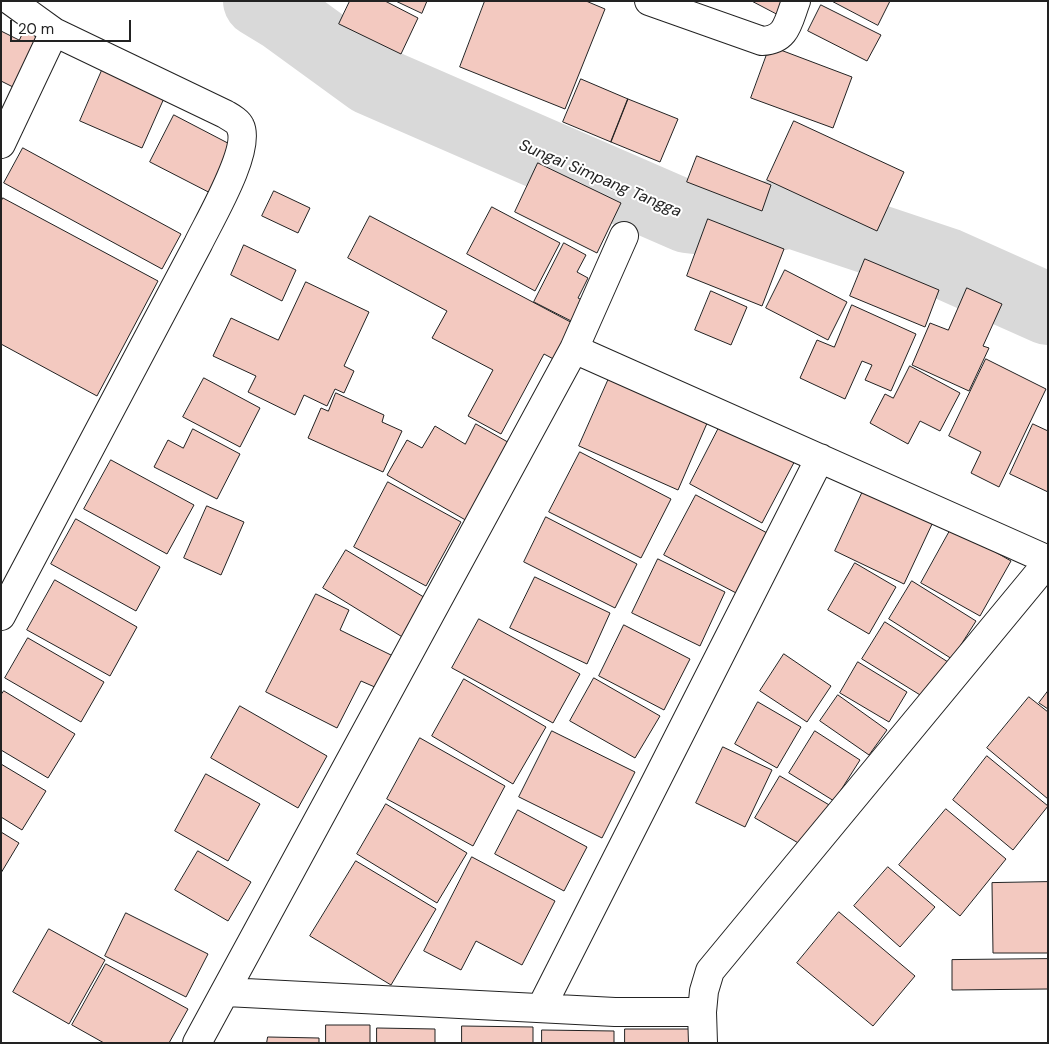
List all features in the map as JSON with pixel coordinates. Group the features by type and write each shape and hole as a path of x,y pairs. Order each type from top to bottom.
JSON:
{"street":[{"path":"1,616 198,244 228,182 244,140 240,124 225,114 54,32 11,1"},
{"path":"649,1 762,41 773,41 782,36 796,1"},
{"path":"1,144 54,32"},
{"path":"197,1043 574,350 624,236"},
{"path":"574,350 1048,561 710,971 704,992 702,1012 703,1043"},
{"path":"542,1006 820,458"},
{"path":"226,992 542,1006 616,1012 702,1012"}],"building":[{"path":"350,1 385,1 418,18 401,54 339,24"},
{"path":"396,1 427,1 422,13"},
{"path":"485,1 586,1 605,9 565,109 460,67"},
{"path":"752,1 791,1 783,17"},
{"path":"832,1 890,1 878,25"},
{"path":"821,5 881,35 867,61 808,31"},
{"path":"28,22 57,36 13,87 1,81 1,31 19,40"},
{"path":"770,46 852,77 833,128 751,98"},
{"path":"103,68 165,96 142,148 80,121"},
{"path":"581,79 628,99 611,142 563,122"},
{"path":"628,99 678,119 660,162 611,142"},
{"path":"174,115 245,152 222,199 150,162"},
{"path":"794,121 904,172 877,231 767,180"},
{"path":"23,148 181,234 162,269 4,183"},
{"path":"697,156 771,185 762,211 687,182"},
{"path":"538,163 621,203 597,253 515,212"},
{"path":"274,191 310,208 298,233 262,216"},
{"path":"3,198 158,281 97,396 1,344 1,202"},
{"path":"492,207 560,243 535,291 467,254"},
{"path":"370,216 580,327 561,363 544,354 501,434 468,416 493,370 432,338 447,311 348,258"},
{"path":"708,219 784,249 762,306 687,276"},
{"path":"564,243 586,255 577,272 588,278 578,298 590,304 579,325 534,302"},
{"path":"244,245 296,270 282,301 231,275"},
{"path":"865,259 939,290 925,327 850,296"},
{"path":"785,270 847,302 828,340 766,308"},
{"path":"306,282 369,312 344,366 354,371 344,393 335,389 327,406 304,395 295,415 248,392 256,376 213,356 231,318 278,340"},
{"path":"967,288 1002,304 983,346 989,348 969,391 912,365 930,323 948,330"},
{"path":"711,291 747,307 731,345 695,330"},
{"path":"852,305 916,334 891,391 865,380 872,365 862,361 845,399 800,378 817,340 834,347"},
{"path":"986,359 1046,389 999,487 971,473 981,452 949,436"},
{"path":"910,366 960,393 940,431 920,421 908,444 870,423 885,394 893,398"},
{"path":"610,376 708,421 678,490 579,446"},
{"path":"204,378 260,408 240,447 183,417"},
{"path":"336,393 384,415 382,422 402,431 383,472 308,438 321,408 328,411"},
{"path":"726,414 799,453 762,523 690,484"},
{"path":"476,424 513,445 469,522 387,475 407,440 422,448 435,426 465,444"},
{"path":"1033,424 1048,431 1048,492 1010,474"},
{"path":"193,429 240,454 217,499 154,467 168,440 183,448"},
{"path":"580,452 671,499 641,558 549,512"},
{"path":"111,460 194,505 167,554 84,509"},
{"path":"388,482 461,522 426,586 354,547"},
{"path":"864,489 933,522 904,584 835,551"},
{"path":"696,495 769,534 738,594 664,555"},
{"path":"207,506 244,522 221,575 184,558"},
{"path":"546,517 637,564 615,608 524,562"},
{"path":"76,519 160,567 136,611 51,564"},
{"path":"952,527 1011,561 980,616 921,583"},
{"path":"346,550 427,599 404,638 323,588"},
{"path":"658,559 725,592 700,646 632,613"},
{"path":"855,563 896,587 869,634 828,610"},
{"path":"535,577 610,613 587,664 510,628"},
{"path":"55,580 137,627 110,676 27,630"},
{"path":"912,581 976,621 952,659 889,619"},
{"path":"316,594 349,610 340,630 393,656 377,688 361,681 337,728 266,692"},
{"path":"479,619 580,674 553,723 452,668"},
{"path":"885,622 948,662 925,698 862,659"},
{"path":"624,625 690,659 664,710 599,676"},
{"path":"28,638 104,682 81,722 5,678"},
{"path":"784,654 831,686 807,722 760,691"},
{"path":"858,662 907,692 889,722 840,693"},
{"path":"594,678 660,716 635,758 570,721"},
{"path":"464,679 546,727 513,784 432,736"},
{"path":"4,691 75,734 48,778 1,750 1,695"},
{"path":"1048,691 1048,709 1039,703"},
{"path":"838,695 887,730 869,755 820,721"},
{"path":"1029,697 1048,712 1048,799 987,748"},
{"path":"758,702 801,727 777,768 735,744"},
{"path":"240,706 327,756 298,808 211,758"},
{"path":"552,731 635,772 602,838 519,797"},
{"path":"815,731 860,760 834,801 789,773"},
{"path":"420,738 505,786 473,846 387,799"},
{"path":"723,747 772,770 745,827 696,803"},
{"path":"987,756 1048,806 1013,850 953,800"},
{"path":"1,764 46,791 22,830 1,817"},
{"path":"206,774 260,804 228,861 175,831"},
{"path":"780,776 831,806 807,848 755,818"},
{"path":"386,804 467,853 437,903 357,854"},
{"path":"946,809 1006,859 960,916 899,865"},
{"path":"518,810 587,847 564,891 495,854"},
{"path":"1,832 19,843 1,873"},
{"path":"198,851 251,882 228,921 175,890"},
{"path":"472,857 555,901 522,965 476,941 461,970 424,951"},
{"path":"356,861 436,909 391,985 310,936"},
{"path":"888,867 935,907 900,947 854,906"},
{"path":"1048,882 1048,953 993,953 992,883"},
{"path":"839,912 915,976 873,1026 797,963"},
{"path":"126,913 208,954 186,997 105,956"},
{"path":"49,929 105,960 69,1024 13,992"},
{"path":"1048,959 1048,989 952,990 952,960"},
{"path":"106,964 188,1009 169,1043 104,1043 72,1025"},
{"path":"326,1025 370,1025 370,1043 326,1043"},
{"path":"462,1026 533,1027 533,1043 462,1043"},
{"path":"377,1028 435,1029 435,1043 377,1043"},
{"path":"625,1029 692,1029 691,1043 625,1043"},
{"path":"542,1030 614,1031 614,1043 542,1043"},
{"path":"268,1037 319,1038 319,1043 267,1043"}],"waterway":[{"name":"Sungai Simpang Tangga","path":"259,1 282,15 370,79 687,217 737,223 792,212 947,264 1048,309"}]}
